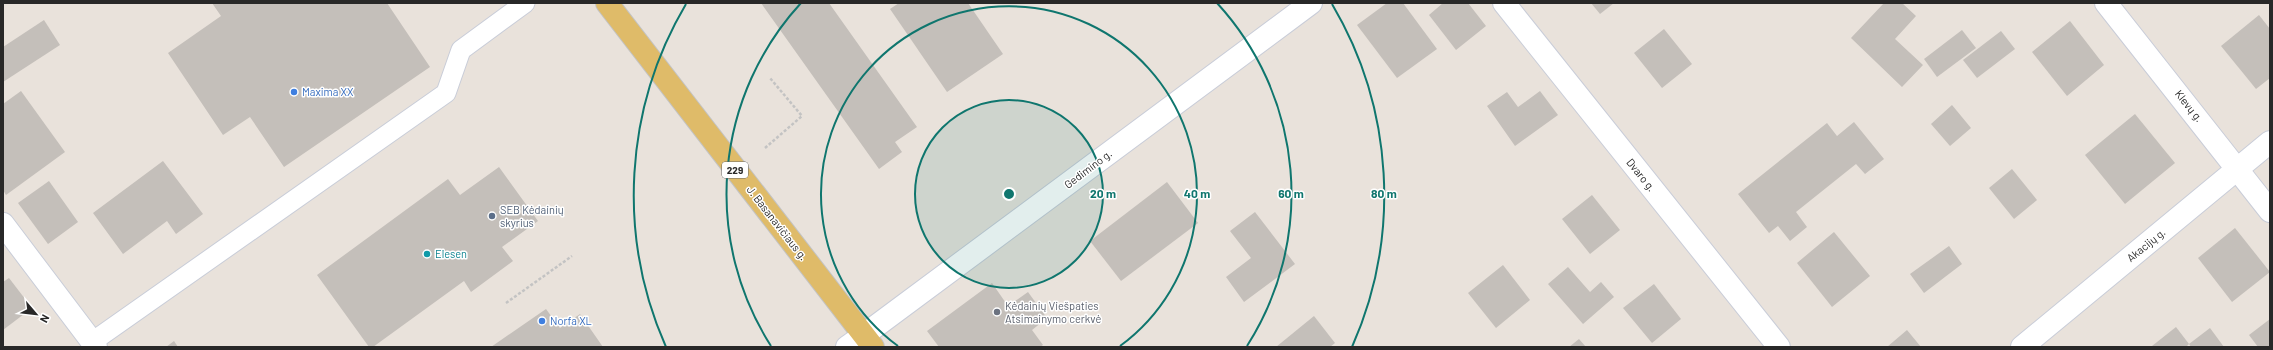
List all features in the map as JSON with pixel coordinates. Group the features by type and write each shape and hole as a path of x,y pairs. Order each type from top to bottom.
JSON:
{"main road":[{"name":"J. Basanavičiaus g.","path":"607,3 862,343"}],"street":[{"name":"Gedimino g.","path":"862,343 1311,3"},
{"name":"Dvaro g.","path":"1504,3 1779,347"},
{"name":"Klevų g.","path":"2106,3 2270,211"},
{"name":"Akacijų g.","path":"2022,347 2270,142"},
{"path":"3,224 94,344"}],"lane":[{"path":"94,344 446,93 461,50 525,3"}],"path":[{"path":"765,148 802,116 770,78"},
{"path":"506,303 572,256"}],"building":[{"name":"Maxima XX","path":"212,3 387,3 430,67 284,167 250,117 223,135 168,53 221,16"},
{"path":"761,3 829,3 917,127 895,142 902,152 879,169"},
{"path":"899,3 968,3 1003,54 947,92 890,9"},
{"path":"1387,3 1403,3 1437,49 1397,78 1357,25"},
{"path":"1443,3 1468,3 1486,26 1456,50 1429,15"},
{"path":"1591,3 1614,3 1600,14"},
{"path":"1884,3 1902,3 1916,16 1895,39 1923,65 1902,87 1851,38"},
{"path":"2259,15 2270,29 2270,78 2256,89 2221,46"},
{"path":"44,20 60,45 3,82 3,47"},
{"path":"2070,21 2104,65 2067,96 2032,52"},
{"path":"1664,29 1692,64 1662,88 1634,53"},
{"path":"1962,30 1976,48 1937,77 1924,59"},
{"path":"2001,31 2015,49 1977,78 1963,60"},
{"path":"21,91 65,152 6,195 3,190 3,104"},
{"path":"1540,91 1558,115 1515,146 1487,106 1507,92 1518,107"},
{"path":"1952,105 1971,128 1950,146 1931,124"},
{"path":"2135,114 2175,163 2125,204 2085,155"},
{"path":"1854,122 1884,159 1865,174 1856,164 1796,212 1807,227 1790,241 1778,226 1769,233 1738,194 1827,123 1837,136"},
{"path":"163,161 203,214 176,234 167,221 123,254 93,213"},
{"name":"Elesen","path":"499,167 538,221 502,247 513,261 471,292 464,281 373,347 369,347 317,275 448,179 460,195"},
{"path":"2012,169 2037,200 2014,219 1989,188"},
{"path":"49,181 78,222 48,244 18,203"},
{"path":"1167,182 1198,223 1121,281 1090,241"},
{"path":"1592,195 1620,230 1590,254 1562,219"},
{"path":"1255,212 1295,264 1244,302 1226,277 1251,258 1230,231"},
{"path":"2235,228 2270,272 2232,302 2198,258"},
{"path":"1834,232 1870,276 1832,307 1797,263"},
{"path":"1949,246 1962,264 1924,293 1910,274"},
{"path":"1503,265 1530,300 1496,328 1468,293"},
{"path":"1568,267 1590,292 1601,282 1614,297 1583,324 1548,284"},
{"path":"9,278 32,308 3,330 3,282"},
{"name":"Kėdainių Viešpaties Atsimainymo cerkvė","path":"992,283 1008,306 1028,292 1047,318 1032,330 1043,345 1040,347 939,347 927,331"},
{"path":"1654,284 1681,319 1652,343 1623,308"},
{"name":"Norfa XL","path":"546,309 560,328 580,314 603,347 491,347"},
{"path":"1314,316 1335,343 1330,347 1276,347"},
{"path":"2270,319 2270,347 2258,347 2249,335"},
{"path":"2176,327 2189,344 2186,347 2152,346"},
{"path":"2210,328 2224,347 2191,347 2189,344"},
{"path":"1907,330 1921,347 1887,347"},
{"path":"1579,339 1586,347 1569,347"},
{"path":"174,341 178,347 166,347"}],"place":[{"name":"Maxima XX","path":"294,92"},
{"name":"SEB Kėdainių skyrius","path":"492,216"},
{"name":"Elesen","path":"427,254"},
{"name":"Kėdainių Viešpaties Atsimainymo cerkvė","path":"997,312"},
{"name":"Norfa XL","path":"542,321"}]}
